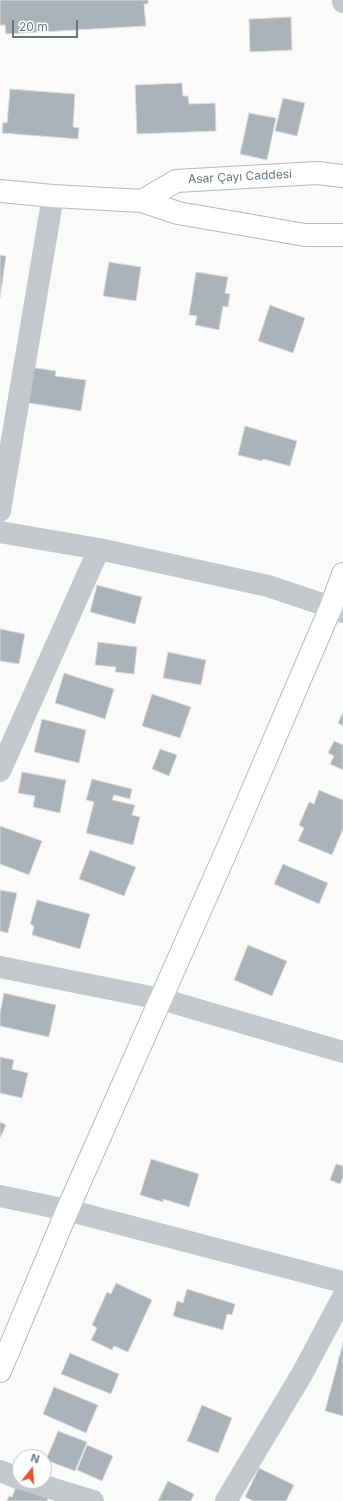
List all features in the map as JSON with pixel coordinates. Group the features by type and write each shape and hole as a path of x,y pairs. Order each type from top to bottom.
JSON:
{"street":[{"name":"Asar Çayı Caddesi","path":"142,200 176,181 317,173 343,176"},
{"path":"0,191 53,196 142,200 178,213 200,217 305,235 343,235"},
{"path":"0,511 53,196"},
{"path":"0,532 99,549 268,586 337,610"},
{"path":"0,771 99,549"},
{"path":"0,1371 67,1210 229,845 337,610 343,574"},
{"path":"0,967 161,999 343,1052"},
{"path":"0,1196 67,1210 343,1282"},
{"path":"226,1501 302,1374 343,1297"},
{"path":"0,1471 12,1475"},
{"path":"52,1488 94,1501"}],"building":[{"path":"0,0 148,0 148,4 144,4 146,26 6,34 5,25 0,25"},
{"path":"291,17 292,50 250,52 249,19"},
{"path":"182,83 183,96 188,96 189,104 215,103 216,131 137,134 135,85"},
{"path":"10,89 75,94 73,127 79,128 78,139 2,133 3,122 7,123"},
{"path":"283,98 305,103 297,136 275,131"},
{"path":"249,113 276,118 267,160 240,154"},
{"path":"0,255 6,256 0,298"},
{"path":"109,262 141,267 136,301 103,296"},
{"path":"196,272 228,277 225,293 230,294 228,307 223,306 219,330 195,325 197,316 189,315"},
{"path":"270,305 305,318 293,353 258,341"},
{"path":"29,367 56,371 55,376 86,380 81,411 23,402"},
{"path":"245,426 297,441 290,466 263,459 262,461 238,455"},
{"path":"97,585 142,597 135,624 90,612"},
{"path":"0,629 25,634 19,664 0,661"},
{"path":"98,642 137,647 134,674 115,672 116,667 95,665"},
{"path":"168,652 206,660 201,685 163,678"},
{"path":"64,673 114,689 105,719 55,703"},
{"path":"152,694 191,707 180,738 142,726"},
{"path":"343,712 343,726 338,723"},
{"path":"42,719 86,730 79,763 34,752"},
{"path":"334,741 343,745 343,770 330,764 334,756 328,753"},
{"path":"160,749 177,755 169,776 152,769"},
{"path":"22,772 66,780 60,813 33,807 35,796 18,793"},
{"path":"92,779 132,789 130,799 114,795 112,800 135,805 132,815 140,817 133,845 86,833 94,802 86,800"},
{"path":"319,790 343,800 343,829 332,855 298,841 304,828 299,825 309,802 314,804"},
{"path":"0,826 42,841 29,875 0,864"},
{"path":"90,850 136,867 124,896 79,879"},
{"path":"283,864 328,883 319,904 274,884"},
{"path":"0,890 17,893 8,933 0,931"},
{"path":"37,900 90,914 80,949 32,935 34,926 30,924"},
{"path":"248,945 287,961 272,996 234,980"},
{"path":"4,993 56,1005 49,1037 0,1026 0,1013"},
{"path":"0,1057 14,1060 12,1069 28,1073 22,1098 0,1093"},
{"path":"0,1122 6,1125 0,1138"},
{"path":"151,1159 199,1174 189,1207 163,1199 163,1202 140,1195"},
{"path":"336,1164 343,1166 343,1177 340,1184 330,1180"},
{"path":"116,1283 152,1300 128,1352 114,1346 112,1350 91,1340 97,1328 92,1325 107,1292 111,1294"},
{"path":"187,1289 235,1304 232,1315 227,1314 223,1330 173,1316 177,1301 183,1303"},
{"path":"343,1343 343,1416 325,1411"},
{"path":"70,1353 119,1374 111,1394 61,1374"},
{"path":"54,1387 98,1405 86,1433 43,1414"},
{"path":"202,1405 232,1418 218,1453 187,1441"},
{"path":"58,1431 87,1442 75,1471 52,1462 52,1449 51,1449"},
{"path":"87,1445 113,1456 102,1481 77,1470"},
{"path":"259,1468 294,1485 286,1501 254,1501 245,1497"},
{"path":"168,1481 194,1494 191,1501 158,1501"},
{"path":"15,1489 37,1489 50,1494 47,1501 7,1501 9,1496 12,1497"}]}
